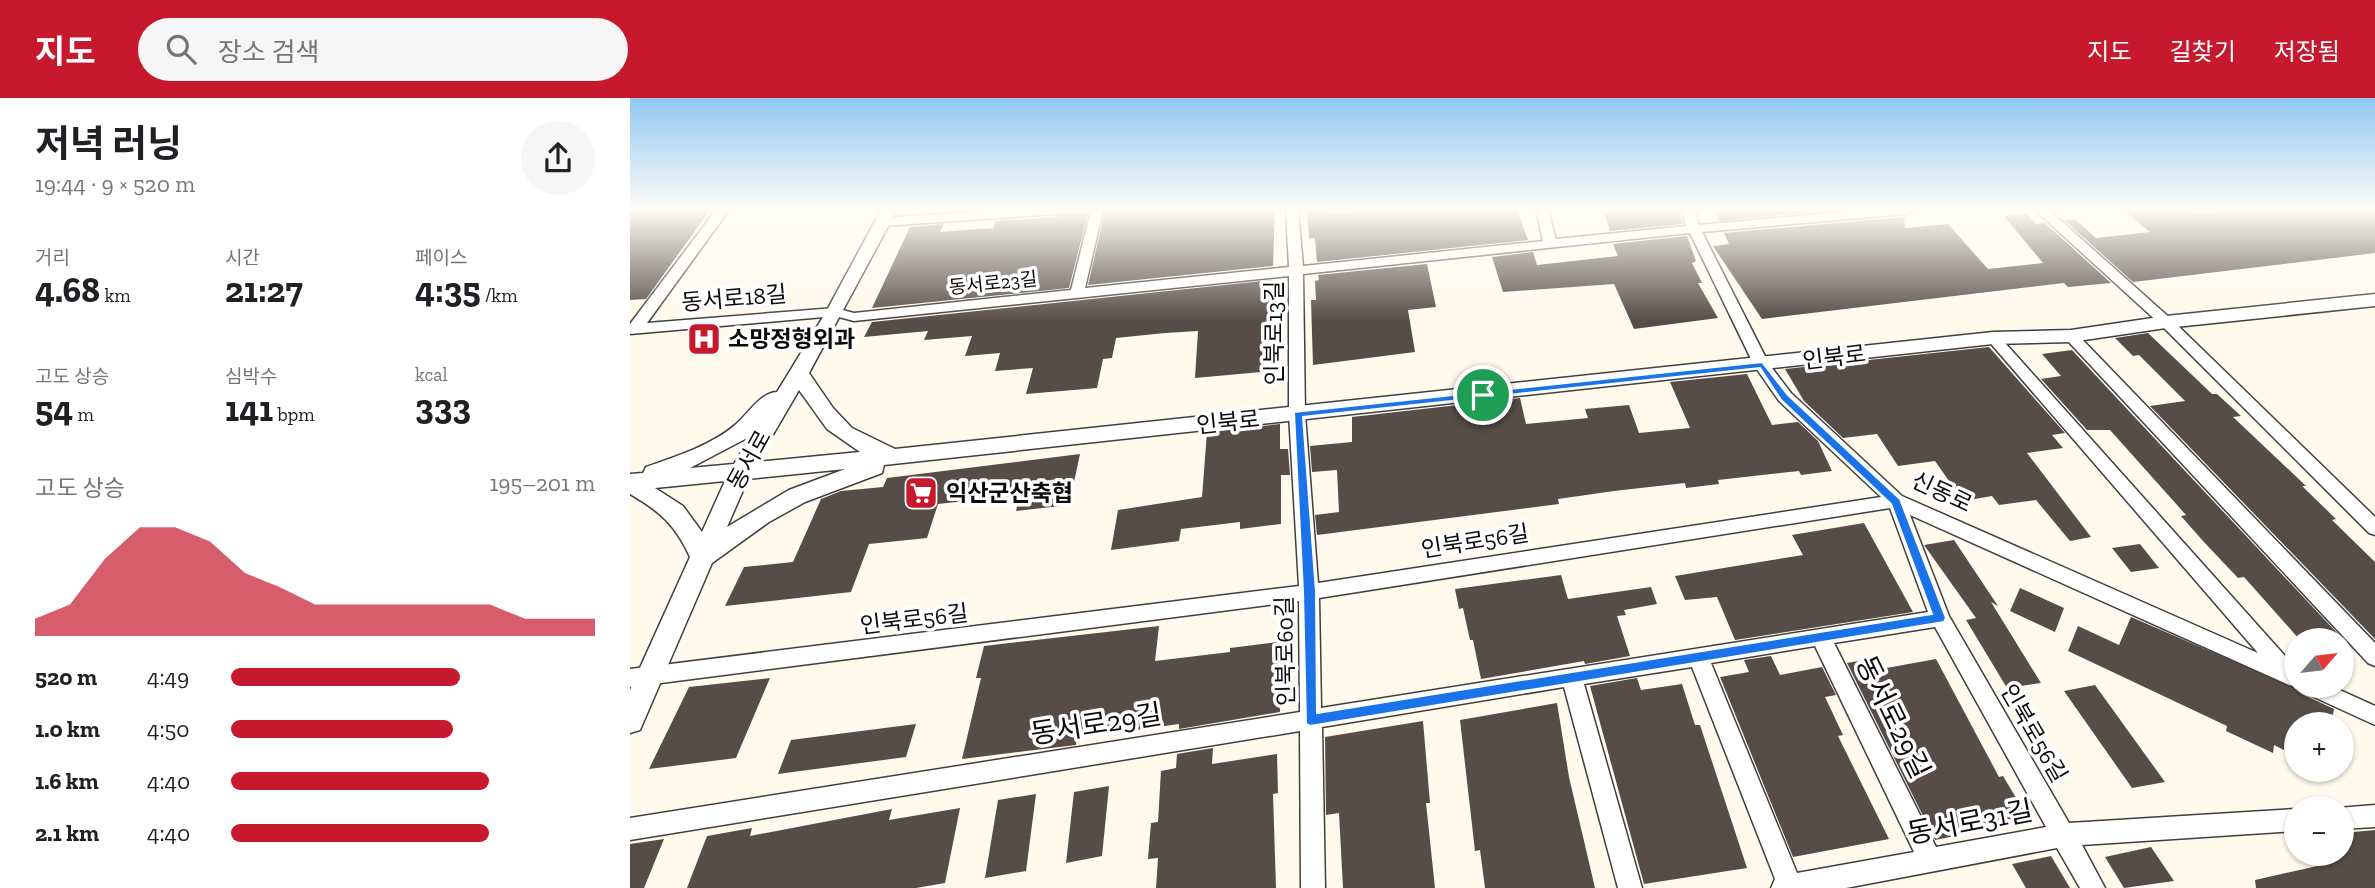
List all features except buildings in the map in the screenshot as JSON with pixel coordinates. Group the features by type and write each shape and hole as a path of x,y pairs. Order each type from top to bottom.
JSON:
{"street":[{"name":"동서로18길","path":"633,328 695,247"},
{"name":"동서로","path":"630,721 640,678 702,557 739,474 800,374 870,247"},
{"path":"1077,294 1088,247"},
{"name":"인북로13길","path":"1294,247 1297,414"},
{"name":"동서로23길","path":"835,312 854,317 1523,247"},
{"name":"신동로","path":"1703,247 1762,365 1785,397 1896,502 2284,674"},
{"path":"2082,247 2166,322 2375,528"},
{"name":"인북로","path":"630,482 739,474 1993,338 2071,336 2166,322 2375,300"},
{"name":"동서로18길","path":"633,328 835,312"},
{"path":"2071,336 2375,657"},
{"path":"1993,338 2284,664"},
{"path":"630,482 689,460 741,432 800,374 825,416 863,447 901,456"},
{"name":"인북로60길","path":"1297,414 1309,592 1313,888"},
{"path":"630,482 671,507 688,523 702,557 761,516 797,496 901,456"},
{"name":"인북로56길","path":"640,678 1309,592 1896,502 1940,618 2093,888"},
{"name":"동서로29길","path":"630,829 1940,618"},
{"name":"동서로29길","path":"1821,638 1930,860"},
{"path":"1699,658 1786,887"},
{"path":"1572,678 1630,888"},
{"name":"신동로","path":"2336,698 2375,716"},
{"path":"2354,817 2375,816"},
{"name":"동서로31길","path":"1786,887 2064,835 2284,821"}],"place":[{"name":"소망정형외과","path":"704,339"},
{"name":"익산군산축협","path":"921,493"}],"route":[{"path":"1762,365 1785,397 1896,502 1940,618 1310,720 1309,592 1297,414 1483,395 1762,365"}]}
